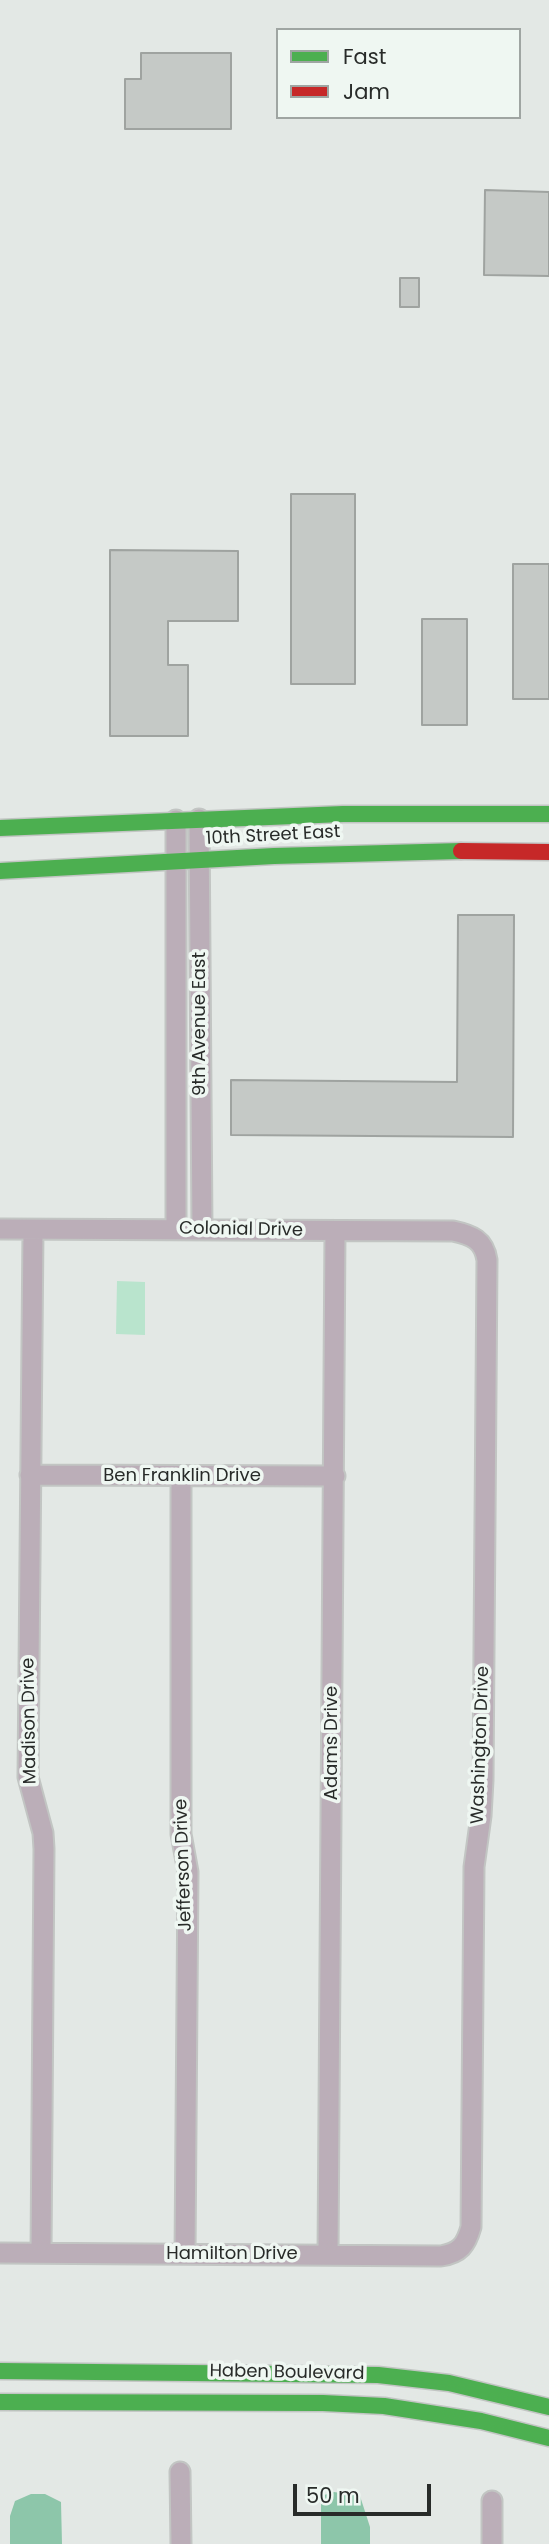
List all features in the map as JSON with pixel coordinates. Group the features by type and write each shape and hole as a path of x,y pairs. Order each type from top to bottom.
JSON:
{"main road":[{"name":"10th Street East","path":"0,828 392,812 549,814"},
{"path":"378,851 405,835"},
{"name":"10th Street East","path":"0,871 378,851 549,852"},
{"name":"Haben Boulevard","path":"0,2371 378,2375 449,2383 549,2407"},
{"name":"Haben Boulevard","path":"0,2402 323,2403 384,2406 481,2421 549,2438"}],"street":[{"name":"9th Avenue East","path":"199,819 202,1230"},
{"name":"9th Avenue East","path":"176,820 176,1230"},
{"name":"Colonial Drive","path":"0,1229 453,1231 469,1234 480,1241"},
{"name":"Madison Drive","path":"33,1230 28,1777 43,1833 44,1849 41,2253"},
{"name":"Adams Drive","path":"328,2255 335,1231"},
{"name":"Washington Drive","path":"462,2248 471,2227 474,1867 483,1780 487,1260 480,1241"},
{"name":"Ben Franklin Drive","path":"30,1475 335,1476"},
{"name":"Jefferson Drive","path":"181,1476 181,1834 188,1872 185,2254"},
{"name":"Hamilton Drive","path":"0,2253 442,2256 453,2254 462,2248"},
{"path":"22,2371 23,2402"},
{"path":"180,2472 181,2544"},
{"path":"492,2501 492,2544"}],"shaded area":[{"path":"117,1281 145,1282 145,1335 116,1334"},
{"path":"334,2492 360,2496 370,2527 370,2544 321,2544 321,2496"},
{"path":"31,2494 45,2494 61,2502 62,2544 10,2544 10,2516 15,2501"}],"building":[{"path":"141,53 231,53 231,129 125,129 125,79 141,79"},
{"path":"485,190 549,192 549,276 484,275"},
{"path":"400,278 419,278 419,307 400,307"},
{"path":"291,494 355,494 355,684 291,684"},
{"path":"110,550 238,551 238,621 168,621 168,665 188,665 188,736 110,736"},
{"path":"513,564 549,564 549,699 513,699"},
{"path":"422,619 467,619 467,725 422,725"},
{"path":"458,915 514,915 513,1137 231,1135 231,1080 457,1082"}],"traffic: fast":[{"path":"0,828 343,814 549,814"},
{"path":"0,871 274,856 461,851"},
{"path":"0,2371 378,2375 449,2383 549,2407"},
{"path":"0,2402 323,2403 384,2406 481,2421 549,2438"}],"traffic: jam":[{"path":"461,851 549,852"}]}
